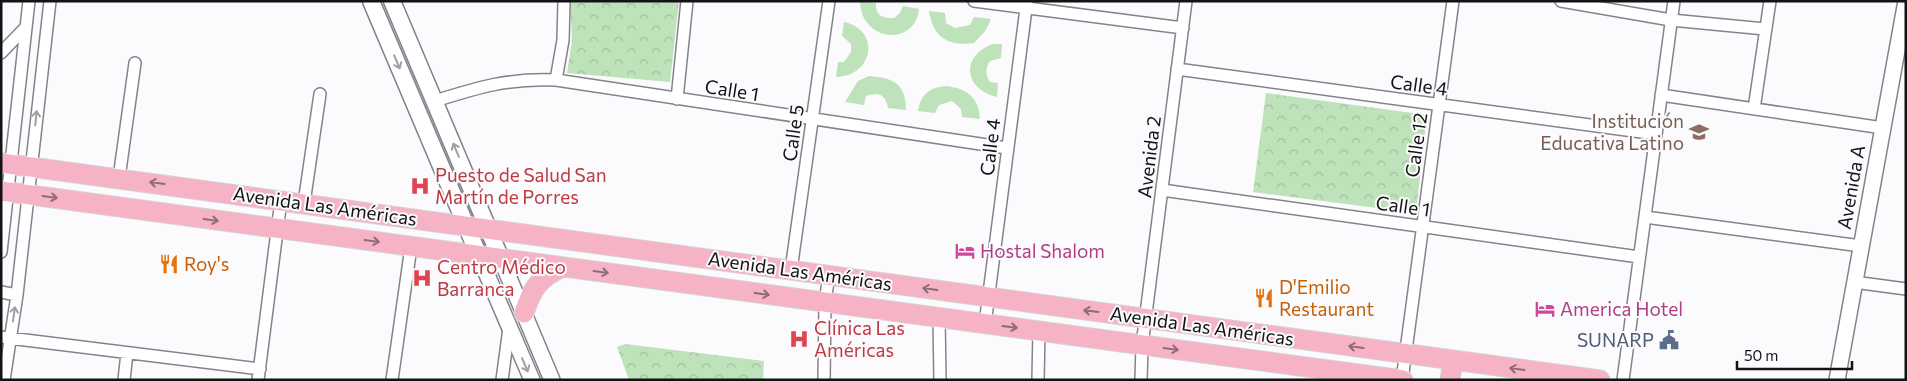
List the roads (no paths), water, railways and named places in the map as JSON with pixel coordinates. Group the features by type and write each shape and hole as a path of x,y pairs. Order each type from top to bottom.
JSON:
{"main road":[{"path":"371,1 479,256"},
{"path":"392,1 501,258"},
{"path":"385,34 403,26"},
{"name":"Avenida Las Américas","path":"6,163 1453,360 1551,377 1600,380"},
{"name":"Avenida Las Américas","path":"5,191 1402,380"},
{"path":"524,313 534,288 548,274 564,267"},
{"path":"1450,380 1453,360"}],"street":[{"path":"1,252 6,163 29,1"},
{"path":"4,380 6,338 17,295 50,1"},
{"path":"556,80 563,40 564,1"},
{"path":"677,99 687,1"},
{"name":"Calle 5","path":"791,270 829,1"},
{"path":"974,1 1027,5 1183,28"},
{"name":"Avenida 2","path":"1141,380 1142,345 1186,1"},
{"name":"Calle 12","path":"1402,380 1453,1"},
{"path":"1561,1 1671,20 1765,29"},
{"path":"1622,380 1674,1"},
{"path":"1754,109 1770,1"},
{"name":"Avenida A","path":"1836,380 1906,1"},
{"name":"Calle 4","path":"985,324 1027,5"},
{"path":"1,53 25,28"},
{"path":"119,178 135,63"},
{"name":"Calle 4","path":"1178,69 1656,134"},
{"name":"Calle 1","path":"435,101 508,81 556,80 1008,148"},
{"path":"304,203 320,94"},
{"path":"1661,95 1883,128"},
{"name":"Calle 1","path":"1162,190 1639,257"},
{"path":"6,338 127,353 259,374 280,200"},
{"path":"1645,217 1861,246"},
{"path":"392,380 411,247"},
{"path":"479,256 532,380"},
{"path":"501,258 552,380"},
{"path":"824,380 825,302 829,275"},
{"path":"1854,282 1906,289"},
{"path":"1,292 17,295"},
{"path":"940,318 940,380"},
{"path":"502,380 510,328"},
{"path":"1038,331 1038,380"},
{"path":"124,380 127,353"}],"place":[{"name":"Institución Educativa Latino","path":"1699,132"},
{"name":"Puesto de Salud San Martín de Porres","path":"420,186"},
{"name":"Hostal Shalom","path":"965,251"},
{"name":"Roy's","path":"169,264"},
{"name":"Centro Médico Barranca","path":"422,278"},
{"name":"D'Emilio Restaurant","path":"1264,298"},
{"name":"America Hotel","path":"1545,309"},
{"name":"Clínica Las Américas","path":"799,339"},
{"name":"SUNARP","path":"1669,340"}]}
